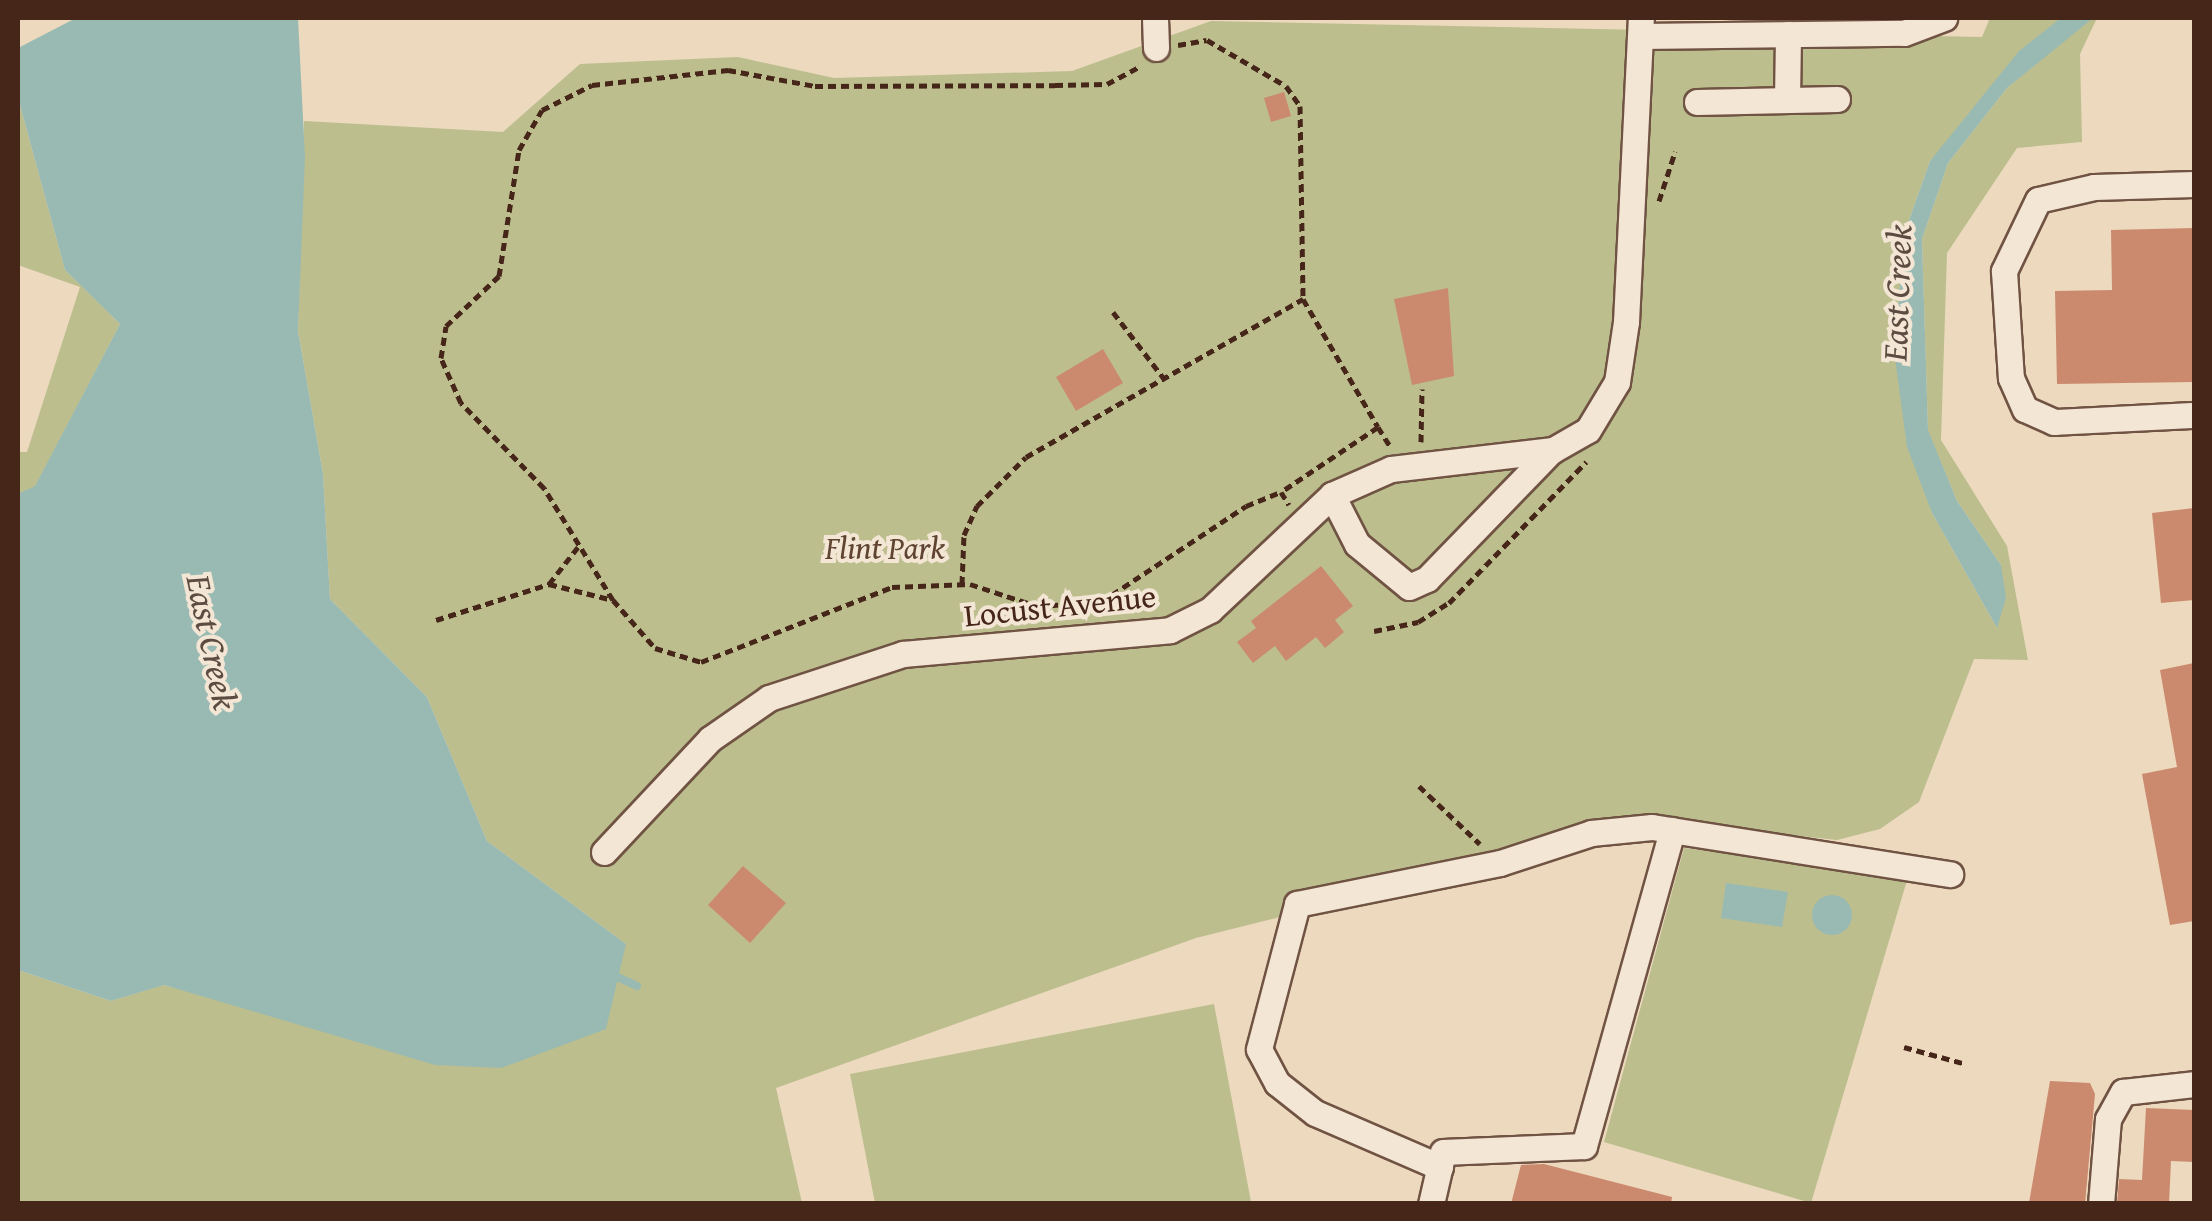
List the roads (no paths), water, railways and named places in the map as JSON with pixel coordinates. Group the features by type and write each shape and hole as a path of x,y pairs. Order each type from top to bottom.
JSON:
{"street":[{"path":"1155,18 1156,48"},
{"path":"1641,27 1788,34 1928,30 1944,18"},
{"name":"Locust Avenue","path":"604,852 710,739 769,698 903,654 1170,630 1210,610 1332,494 1391,469 1553,450 1588,430 1617,382 1641,27"},
{"path":"1787,100 1788,34"},
{"path":"1697,102 1837,99"},
{"path":"2194,184 2094,186 2038,200 2004,270 2011,378 2025,409 2054,422 2194,415"},
{"path":"1332,494 1358,544 1409,586 1428,579 1553,450"},
{"path":"1431,1204 1443,1152 1584,1146 1672,830"},
{"path":"1440,1167 1290,1096 1259,1049 1266,1003 1297,904 1500,863 1590,833 1672,830 1950,874"},
{"path":"2101,1204 2108,1119 2123,1092 2194,1084"}],"water":[{"path":"76,18 298,18 305,158 298,331 323,474 330,599 427,697 487,841 626,944 606,1029 501,1068 435,1065 164,985 111,1001 18,970 18,494 35,486 120,324 65,270 18,98 18,48"},
{"path":"2061,18 2093,18 2007,88 1948,163 1922,239 1928,430 1957,501 2001,565 2006,598 1997,628 1932,513 1907,447 1895,358 1903,237 1930,161 2019,51"},
{"path":"1726,883 1788,892 1782,927 1721,918"},
{"path":"1832,895 1846,901 1852,915 1846,929 1832,935 1818,929 1812,915 1818,901"}],"waterway":[{"name":"East Creek","path":"609,973 637,986"}],"park label":[{"name":"Flint Park","path":"885,548"}]}
